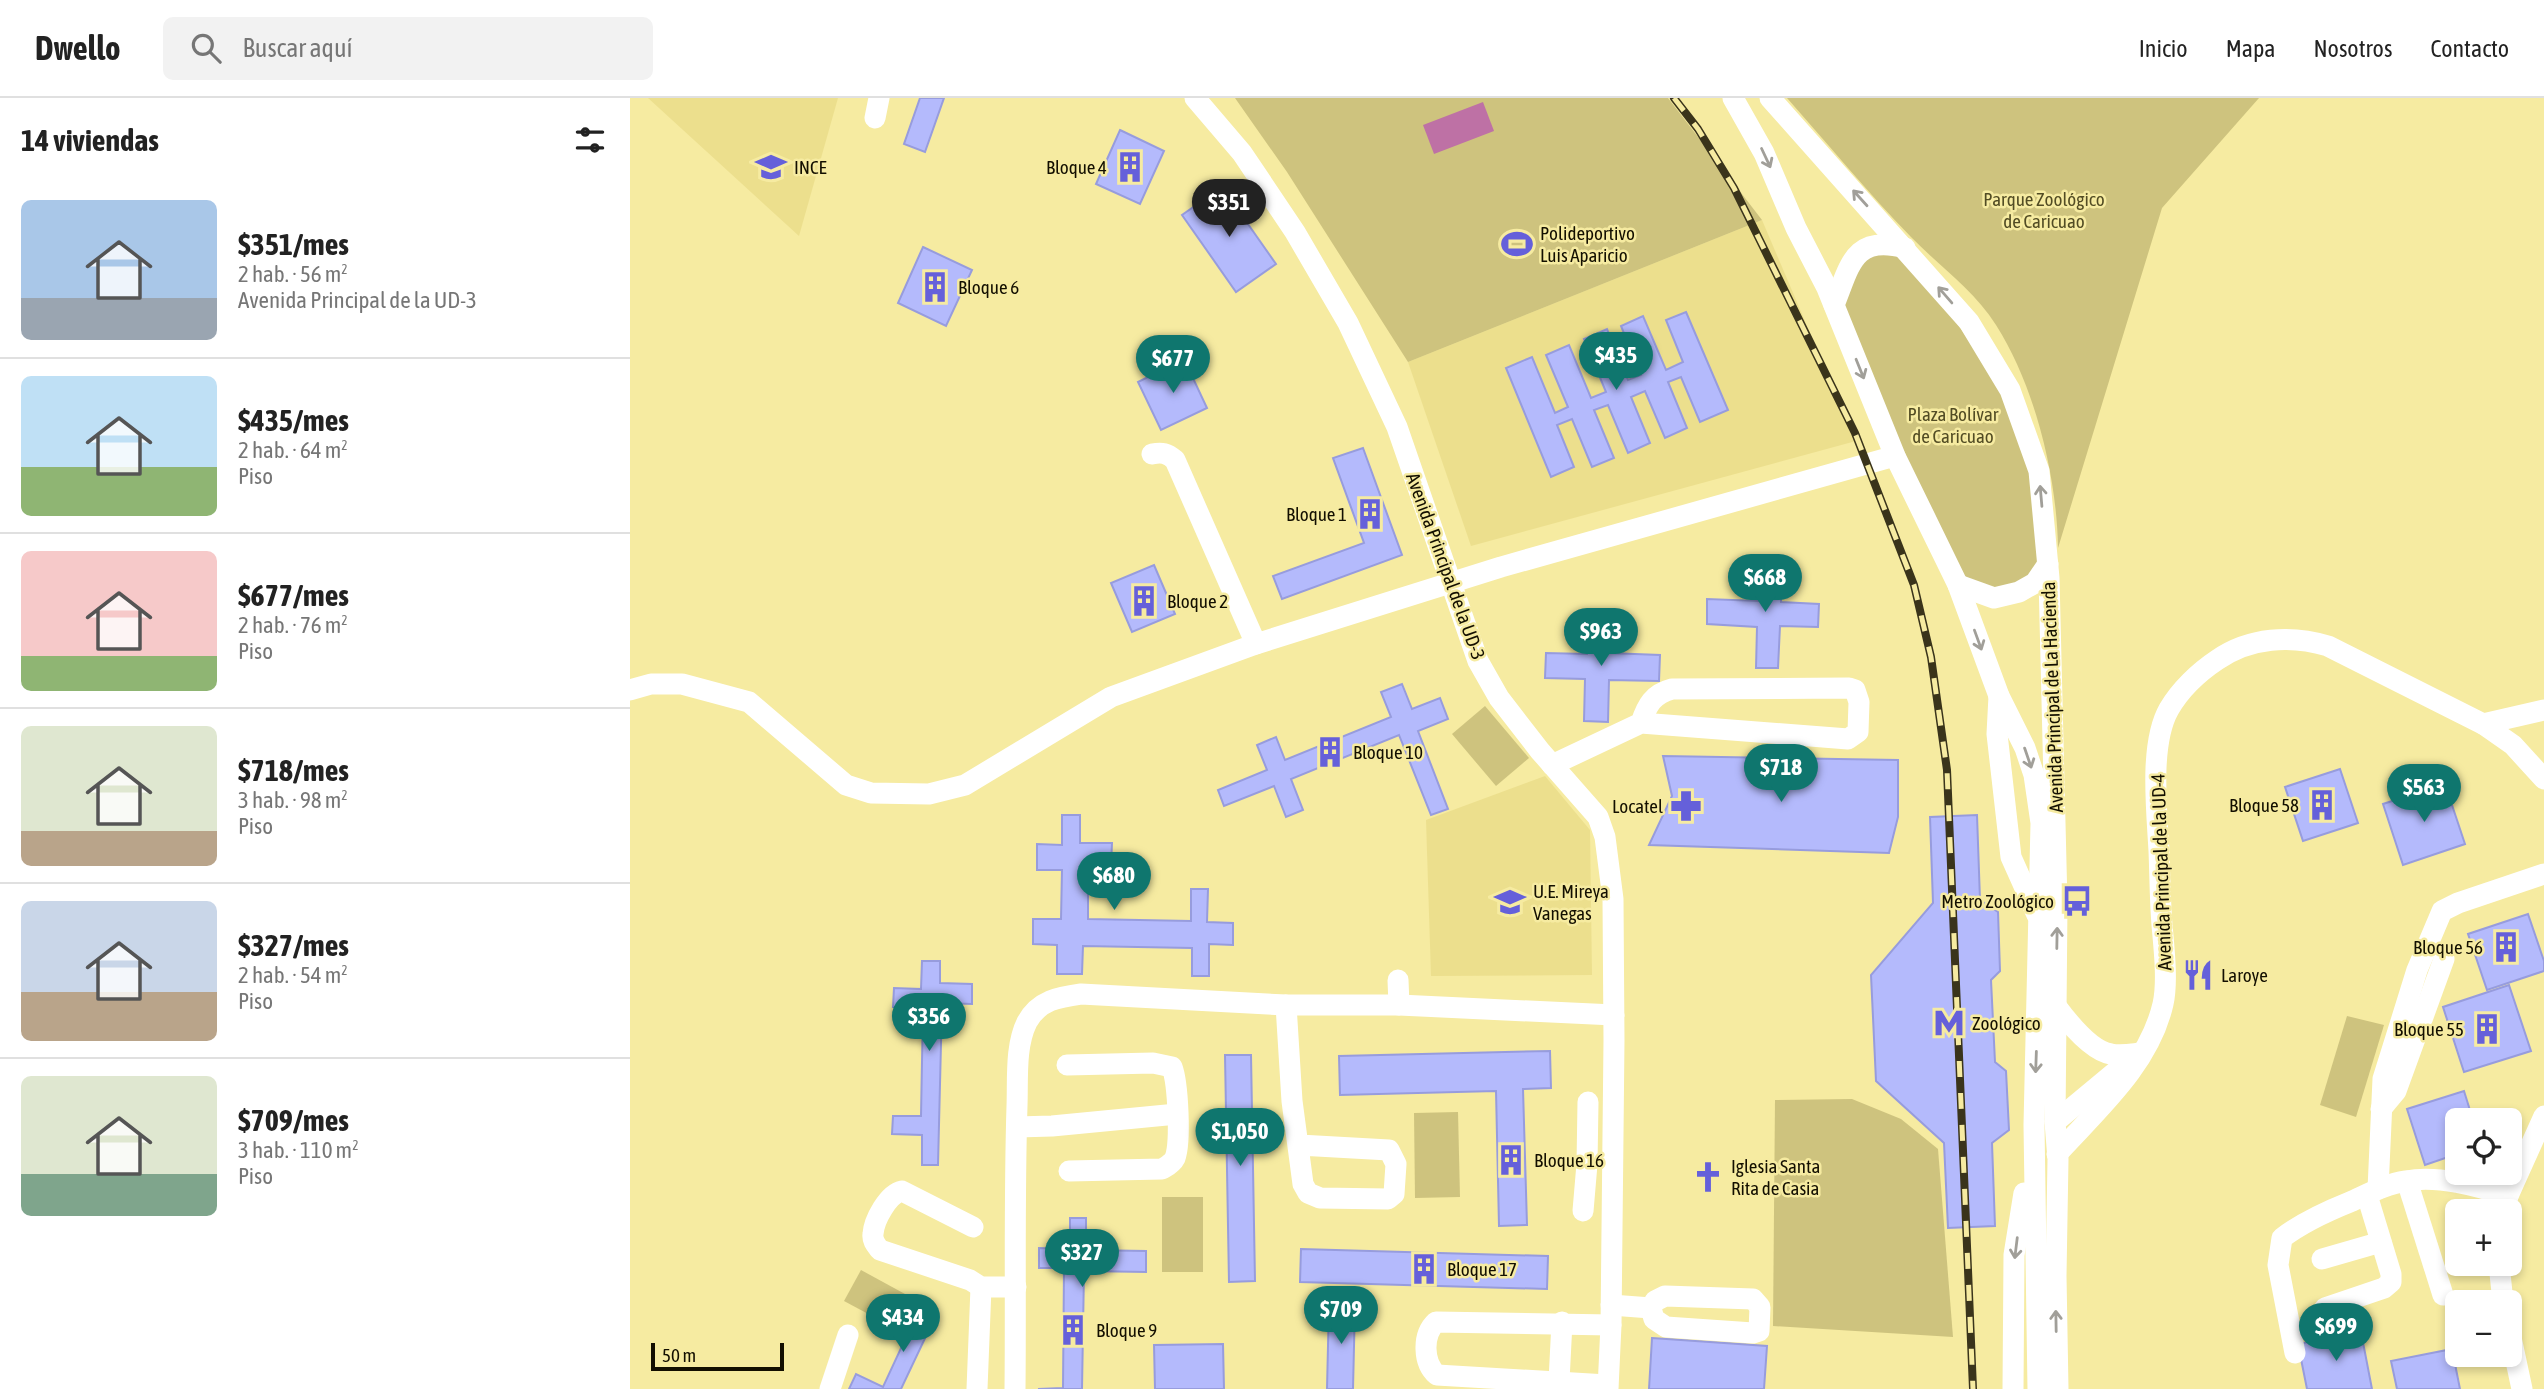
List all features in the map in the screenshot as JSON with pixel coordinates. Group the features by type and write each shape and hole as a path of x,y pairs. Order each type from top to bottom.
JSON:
{"street":[{"name":"Avenida Principal de la UD-3","path":"1195,98 1242,153 1295,232 1327,303 1348,323 1396,427 1478,661 1499,698 1552,765 1598,817 1605,837 1613,899 1614,1015 1611,1315 1607,1387"},
{"name":"Avenida Principal de La Hacienda","path":"1733,98 1764,153 1796,228 1834,306 1895,456 1958,585 1999,696 2015,725 2034,775 2041,823 2044,1123 2057,1154 2058,1389"},
{"name":"Avenida Principal de La Hacienda","path":"1770,98 1969,322 2010,390 2039,471 2048,564 2057,904 2056,1006 2044,1123 2034,1158 2038,1389"},
{"path":"1834,306 1850,265 1858,254 1885,243 1905,248"},
{"path":"1152,454 1168,454 1175,460 1256,644"},
{"path":"630,690 651,684 682,684 749,702 846,785 871,793 929,794 965,785 1111,697 1256,644 1501,567 1895,456"},
{"path":"1958,585 1994,598 2019,592 2035,583 2048,564"},
{"name":"Avenida Principal de la UD-4","path":"2057,1154 2133,1070 2157,1026 2164,1001 2164,948 2155,779 2161,730 2169,709 2203,670 2230,652 2258,642 2290,638 2307,640 2348,655 2483,724 2513,744 2544,779"},
{"path":"1552,765 1641,723 1848,739 1857,732 1858,696 1855,690 1849,688 1672,689 1659,692 1645,710 1641,723"},
{"path":"1682,725 1692,690"},
{"path":"1999,696 1997,734 2011,858 2040,920"},
{"path":"2483,724 2544,710"},
{"path":"2325,1308 2384,1288 2390,1282 2391,1274 2381,1242 2373,1192 2383,1079 2417,970 2442,911 2544,874"},
{"path":"2381,1110 2396,1090 2444,959"},
{"path":"1398,980 1399,1005"},
{"path":"1014,1389 1020,1045 1027,1022 1041,1003 1058,997 1081,994 1614,1015"},
{"path":"1286,1004 1292,1101 1303,1184 1308,1193 1320,1198 1388,1199 1394,1194 1396,1164 1389,1150 1299,1145"},
{"path":"2056,1006 2070,1024 2098,1049 2110,1054 2142,1053"},
{"name":"Avenida Principal de la UD-4","path":"2044,1123 2142,1053"},
{"path":"1067,1065 1153,1063 1172,1067 1177,1080 1175,1156 1171,1164 1163,1169 1069,1171"},
{"path":"1583,1211 1588,1102"},
{"path":"1017,1127 1177,1114"},
{"path":"2508,1199 2544,1116"},
{"path":"2013,1389 2014,1255 2025,1187 2034,1158 2057,1154"},
{"path":"1587,1164 1613,1166"},
{"path":"2407,1181 2443,1295"},
{"path":"2295,1353 2278,1265 2278,1251 2283,1238 2313,1217 2407,1181 2465,1182 2497,1199"},
{"path":"973,1227 902,1191 888,1198 873,1233 874,1242 880,1250 970,1280 981,1287 1016,1287"},
{"path":"2322,1259 2381,1242"},
{"path":"976,1389 981,1287"},
{"path":"1607,1387 1559,1381 1437,1376 1430,1370 1427,1361 1428,1333 1436,1322 1562,1322 1651,1308"},
{"path":"1559,1381 1562,1322"},
{"path":"830,1389 848,1335"},
{"path":"2517,1367 2522,1389"}],"shaded area":[{"name":"INCE","path":"648,98 838,98 799,236"},
{"path":"1483,102 1494,131 1434,154 1423,125"},
{"path":"1762,220 1856,441 1471,546 1408,362"},
{"name":"U.E. Mireya Vanegas","path":"1545,776 1590,830 1592,975 1431,976 1426,820"}],"green space":[{"name":"Polideportivo Luis Aparicio","path":"1235,98 1668,98 1762,220 1408,362 1287,172"},
{"name":"Parque Zoológico de Caricuao","path":"1787,98 2259,98 2162,208 2058,548 2053,492 2041,433 2022,376 1996,325 1967,289 1922,248 1879,203"},
{"name":"Plaza Bolívar de Caricuao","path":"1905,248 2021,416 2048,564 2019,592 1958,585 1834,306 1858,254"},
{"path":"1485,706 1529,758 1496,786 1452,734"},
{"path":"2347,1016 2384,1025 2356,1117 2320,1105"},
{"path":"1852,1099 1901,1119 1938,1149 1953,1337 1773,1326 1775,1100"},
{"path":"1458,1112 1460,1197 1415,1198 1414,1113"},
{"path":"1162,1197 1203,1197 1203,1272 1162,1272"},
{"path":"861,1270 916,1300 900,1331 844,1301"}],"building":[{"path":"920,98 944,98 925,152 904,144"},
{"name":"Bloque 4","path":"1120,130 1164,151 1140,204 1096,184"},
{"path":"1222,187 1276,264 1236,292 1182,215"},
{"name":"Bloque 6","path":"923,247 972,270 946,326 898,303"},
{"path":"1686,312 1728,410 1700,422 1681,377 1668,382 1687,428 1665,438 1645,391 1631,397 1650,443 1628,453 1608,405 1594,410 1614,458 1592,467 1572,419 1557,425 1574,467 1551,477 1506,368 1532,357 1555,413 1568,407 1546,355 1569,345 1591,398 1606,392 1584,339 1607,329 1628,380 1641,375 1621,326 1643,316 1666,370 1683,362 1666,320"},
{"path":"1184,359 1207,408 1161,430 1138,382"},
{"name":"Bloque 1","path":"1363,448 1402,555 1282,599 1273,576 1364,543 1333,458"},
{"path":"1760,560 1782,561 1781,602 1819,604 1818,627 1780,626 1778,668 1756,668 1757,627 1707,624 1707,599 1759,601"},
{"name":"Bloque 2","path":"1154,565 1175,614 1132,632 1111,583"},
{"path":"1588,614 1610,615 1609,653 1660,655 1659,681 1609,680 1608,722 1584,721 1585,679 1545,678 1546,653 1587,654"},
{"name":"Bloque 10","path":"1402,684 1412,709 1440,698 1448,719 1418,731 1448,809 1431,815 1399,735 1291,779 1303,810 1286,817 1274,786 1224,806 1218,790 1267,770 1257,745 1276,737 1285,760 1391,717 1381,692"},
{"path":"1663,756 1898,760 1898,817 1889,853 1649,845 1672,796"},
{"name":"Bloque 58","path":"2340,769 2358,823 2303,841 2285,787"},
{"path":"2445,784 2465,844 2403,865 2383,804"},
{"path":"1062,815 1080,815 1080,843 1112,843 1111,867 1088,867 1088,919 1191,921 1191,889 1208,889 1207,922 1233,923 1233,945 1209,944 1209,976 1192,976 1192,948 1083,946 1082,974 1057,974 1057,945 1033,944 1033,919 1061,919 1062,870 1037,870 1037,844 1062,845"},
{"path":"1977,815 1980,900 1998,912 2000,971 1991,980 1995,1062 2006,1071 2009,1130 1992,1143 1995,1226 1948,1228 1944,1143 1876,1081 1871,975 1933,903 1930,817"},
{"name":"Bloque 56","path":"2528,914 2544,961 2544,971 2487,990 2468,934"},
{"path":"922,961 940,961 940,983 972,984 972,1004 942,1003 938,1165 922,1165 922,1135 892,1134 893,1116 921,1116 923,1008 893,1007 894,988 921,989"},
{"name":"Bloque 55","path":"2509,985 2531,1051 2464,1072 2443,1007"},
{"name":"Bloque 16","path":"1550,1051 1551,1088 1523,1089 1527,1225 1499,1226 1496,1091 1340,1095 1339,1056"},
{"path":"1225,1055 1251,1055 1255,1281 1229,1282"},
{"path":"2464,1091 2469,1108 2445,1108 2445,1158 2425,1165 2407,1109"},
{"name":"Bloque 9","path":"1070,1218 1086,1218 1086,1250 1146,1251 1146,1272 1084,1271 1082,1389 1038,1389 1063,1388 1064,1268 1039,1268 1039,1248 1070,1249"},
{"name":"Bloque 17","path":"1301,1249 1548,1256 1547,1289 1300,1282"},
{"path":"1329,1303 1355,1304 1353,1389 1327,1389"},
{"path":"921,1305 937,1313 901,1389 849,1389 856,1374 883,1387"},
{"path":"2361,1332 2372,1389 2307,1389 2298,1344"},
{"path":"1652,1338 1767,1346 1764,1389 1649,1389"},
{"path":"1223,1344 1224,1389 1155,1389 1154,1345"},
{"path":"2445,1350 2445,1367 2456,1367 2460,1389 2397,1389 2391,1361"}],"railway":[{"path":"1674,98 1698,129 1734,188 1855,433 1914,585 1931,657 1947,770 1973,1389"}],"place":[{"name":"INCE","path":"771,167"},
{"name":"Bloque 4","path":"1130,167"},
{"name":"Polideportivo Luis Aparicio","path":"1517,244"},
{"name":"Bloque 6","path":"935,287"},
{"name":"Bloque 1","path":"1370,514"},
{"name":"Bloque 2","path":"1144,601"},
{"name":"Bloque 10","path":"1330,752"},
{"name":"Bloque 58","path":"2322,805"},
{"name":"Locatel","path":"1686,806"},
{"name":"Metro Zoológico","path":"2077,901"},
{"name":"U.E. Mireya Vanegas","path":"1510,902"},
{"name":"Bloque 56","path":"2506,947"},
{"name":"Laroye","path":"2198,975"},
{"name":"Zoológico","path":"1949,1023"},
{"name":"Bloque 55","path":"2487,1029"},
{"name":"Bloque 16","path":"1511,1160"},
{"name":"Iglesia Santa Rita de Casia","path":"1708,1177"},
{"name":"Bloque 17","path":"1424,1269"},
{"name":"Bloque 9","path":"1073,1330"}]}
